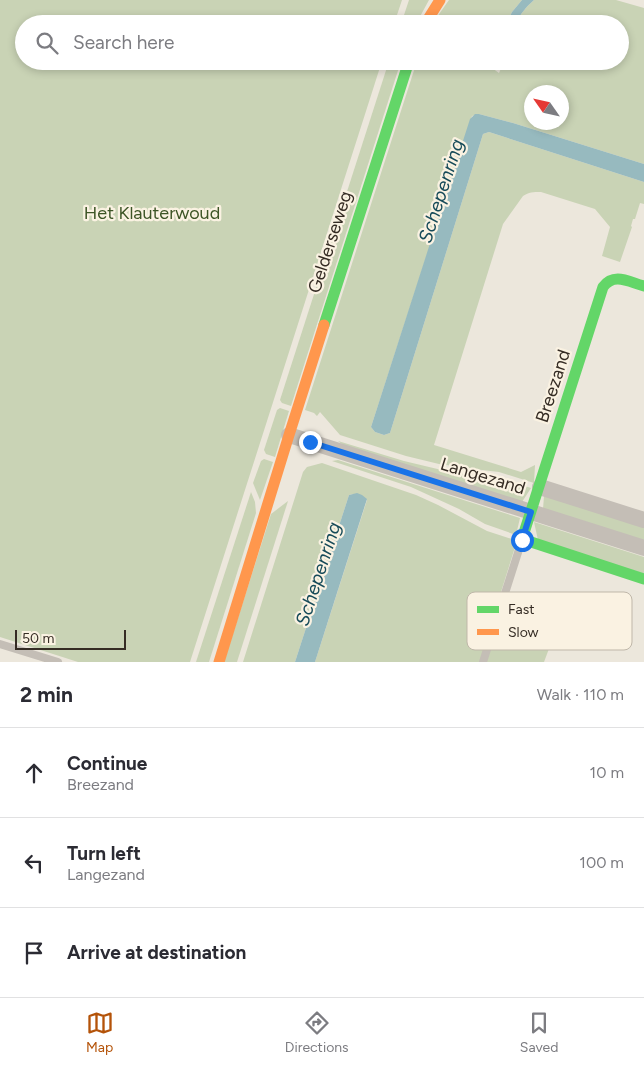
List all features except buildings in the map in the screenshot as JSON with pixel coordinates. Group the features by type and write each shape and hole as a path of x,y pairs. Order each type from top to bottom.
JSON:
{"street":[{"path":"430,15 440,0"},
{"name":"Gelderseweg","path":"218,662 406,70"},
{"name":"Breezand","path":"522,540 606,282 616,278 644,286"},
{"name":"Langezand","path":"289,435 644,548"},
{"name":"Langezand","path":"540,487 644,520"},
{"path":"522,540 644,579"}],"lane":[{"path":"505,592 522,540"},
{"path":"0,644 58,662"},
{"path":"483,662 487,650"}],"green space":[{"name":"Het Klauterwoud","path":"0,0 402,0 397,15 15,15 15,70 379,70 190,662 78,662 0,637"},
{"path":"409,0 429,0 421,15 404,15"},
{"path":"449,0 522,0 510,15 438,15"},
{"path":"534,0 616,0 644,8 644,164 535,130 569,130 569,85 524,85 524,126 479,114 472,116 371,427 375,432 384,435 390,433 483,134 489,132 644,182 644,204 640,203 635,219 633,219 620,262 602,256 610,227 595,209 541,192 531,192 523,196 503,224 434,445 521,472 535,465 534,483 499,472 439,464 406,456 340,435 320,412 317,416 305,410 414,70 495,70 499,73 500,70 629,70 629,15 521,14"},
{"path":"386,70 398,70 291,406 282,403 280,400"},
{"path":"280,408 289,411 275,457 266,454 264,450 277,410"},
{"path":"338,441 404,461 450,472 503,479 531,488 522,502 343,445"},
{"path":"264,459 273,462 260,500 253,483 261,461"},
{"path":"338,460 520,518 516,535 485,524 459,509 411,487 332,461"},
{"path":"322,463 416,495 487,531 515,540 516,544 501,592 467,592 467,650 548,650 544,662 315,662 367,500 358,494 354,494 349,495 295,662 243,662 303,472 307,467"},
{"path":"251,492 255,502 256,513 209,662 196,662"},
{"path":"544,496 644,526 644,541 543,509"},
{"path":"288,501 237,662 224,662 271,514"},
{"path":"534,522 644,557 644,574 538,540"}],"water":[{"path":"522,0 534,0 521,15 510,15"},
{"path":"475,114 479,114 524,126 524,130 535,130 644,164 644,182 489,132 483,134 390,433 384,435 375,432 371,427 470,119"},
{"path":"357,493 367,499 315,662 295,662 349,495"}],"traffic: fast":[{"path":"324,325 406,70"},
{"path":"644,286 617,279 607,282 603,287 522,539 644,579"}],"traffic: slow":[{"path":"431,15 440,0"},
{"path":"219,662 324,325"}],"route":[{"path":"310,442 531,512 522,540"}],"water label":[{"name":"Schepenring","path":"441,191"},
{"name":"Schepenring","path":"318,574"}]}
